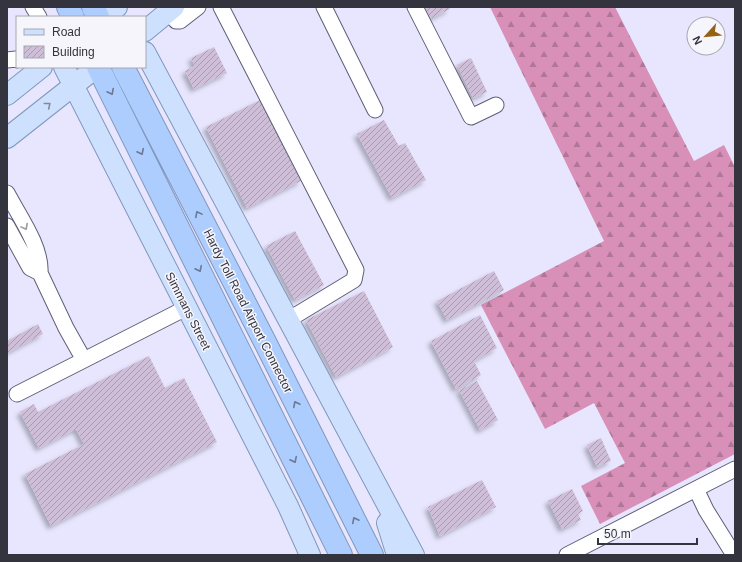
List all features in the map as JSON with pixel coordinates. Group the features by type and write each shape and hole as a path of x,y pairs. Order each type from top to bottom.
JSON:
{"highway":[{"path":"68,7 72,16"},
{"path":"93,7 98,16"},
{"name":"Hardy Toll Road Airport Connector","path":"99,68 341,555"},
{"name":"Hardy Toll Road Airport Connector","path":"124,68 264,340 372,555"}],"main road":[{"path":"106,16 119,7 124,16"},
{"path":"146,30 171,9"},
{"path":"146,54 293,317 375,483 414,555"},
{"name":"Simmans Street","path":"64,68 288,506 310,555"},
{"path":"7,138 97,68"},
{"path":"7,95 32,70"},
{"path":"375,483 397,555"}],"street":[{"path":"33,7 38,16"},
{"path":"171,9 176,21 180,21 198,7"},
{"path":"221,7 356,270 354,280 293,317"},
{"path":"324,7 375,110"},
{"path":"415,7 471,117 496,105"},
{"path":"7,193 38,251 41,262 40,273 66,328 84,360"},
{"path":"7,226 30,268 40,273"},
{"path":"17,394 186,308"},
{"path":"576,553 696,489 734,471"},
{"path":"696,489 706,510 734,555"}],"green space":[{"path":"490,7 615,7 694,161 724,145 735,167 735,454 600,524 581,486 625,463 594,403 545,429 481,305 604,241"}],"building":[{"path":"422,7 449,7 450,9 428,20"},
{"path":"214,47 227,73 194,89 185,71 195,66 191,58"},
{"path":"471,58 487,92 473,98 457,65"},
{"path":"260,100 301,181 247,208 206,127"},
{"path":"384,120 399,146 405,143 426,180 392,198 357,134"},
{"path":"295,231 324,285 295,300 266,246"},
{"path":"494,271 504,290 447,320 437,301"},
{"path":"364,291 393,347 336,377 306,320"},
{"path":"480,315 497,348 474,361 481,375 456,389 431,341"},
{"path":"38,324 43,334 7,353 7,341"},
{"path":"149,356 165,388 184,378 217,442 51,526 25,474 84,444 76,429 39,448 20,412 34,404 38,412"},
{"path":"477,381 498,420 480,430 459,390"},
{"path":"601,438 611,461 597,467 587,445"},
{"path":"482,480 496,507 440,536 428,507"},
{"path":"572,489 583,511 578,514 581,520 562,529 548,501"}]}
